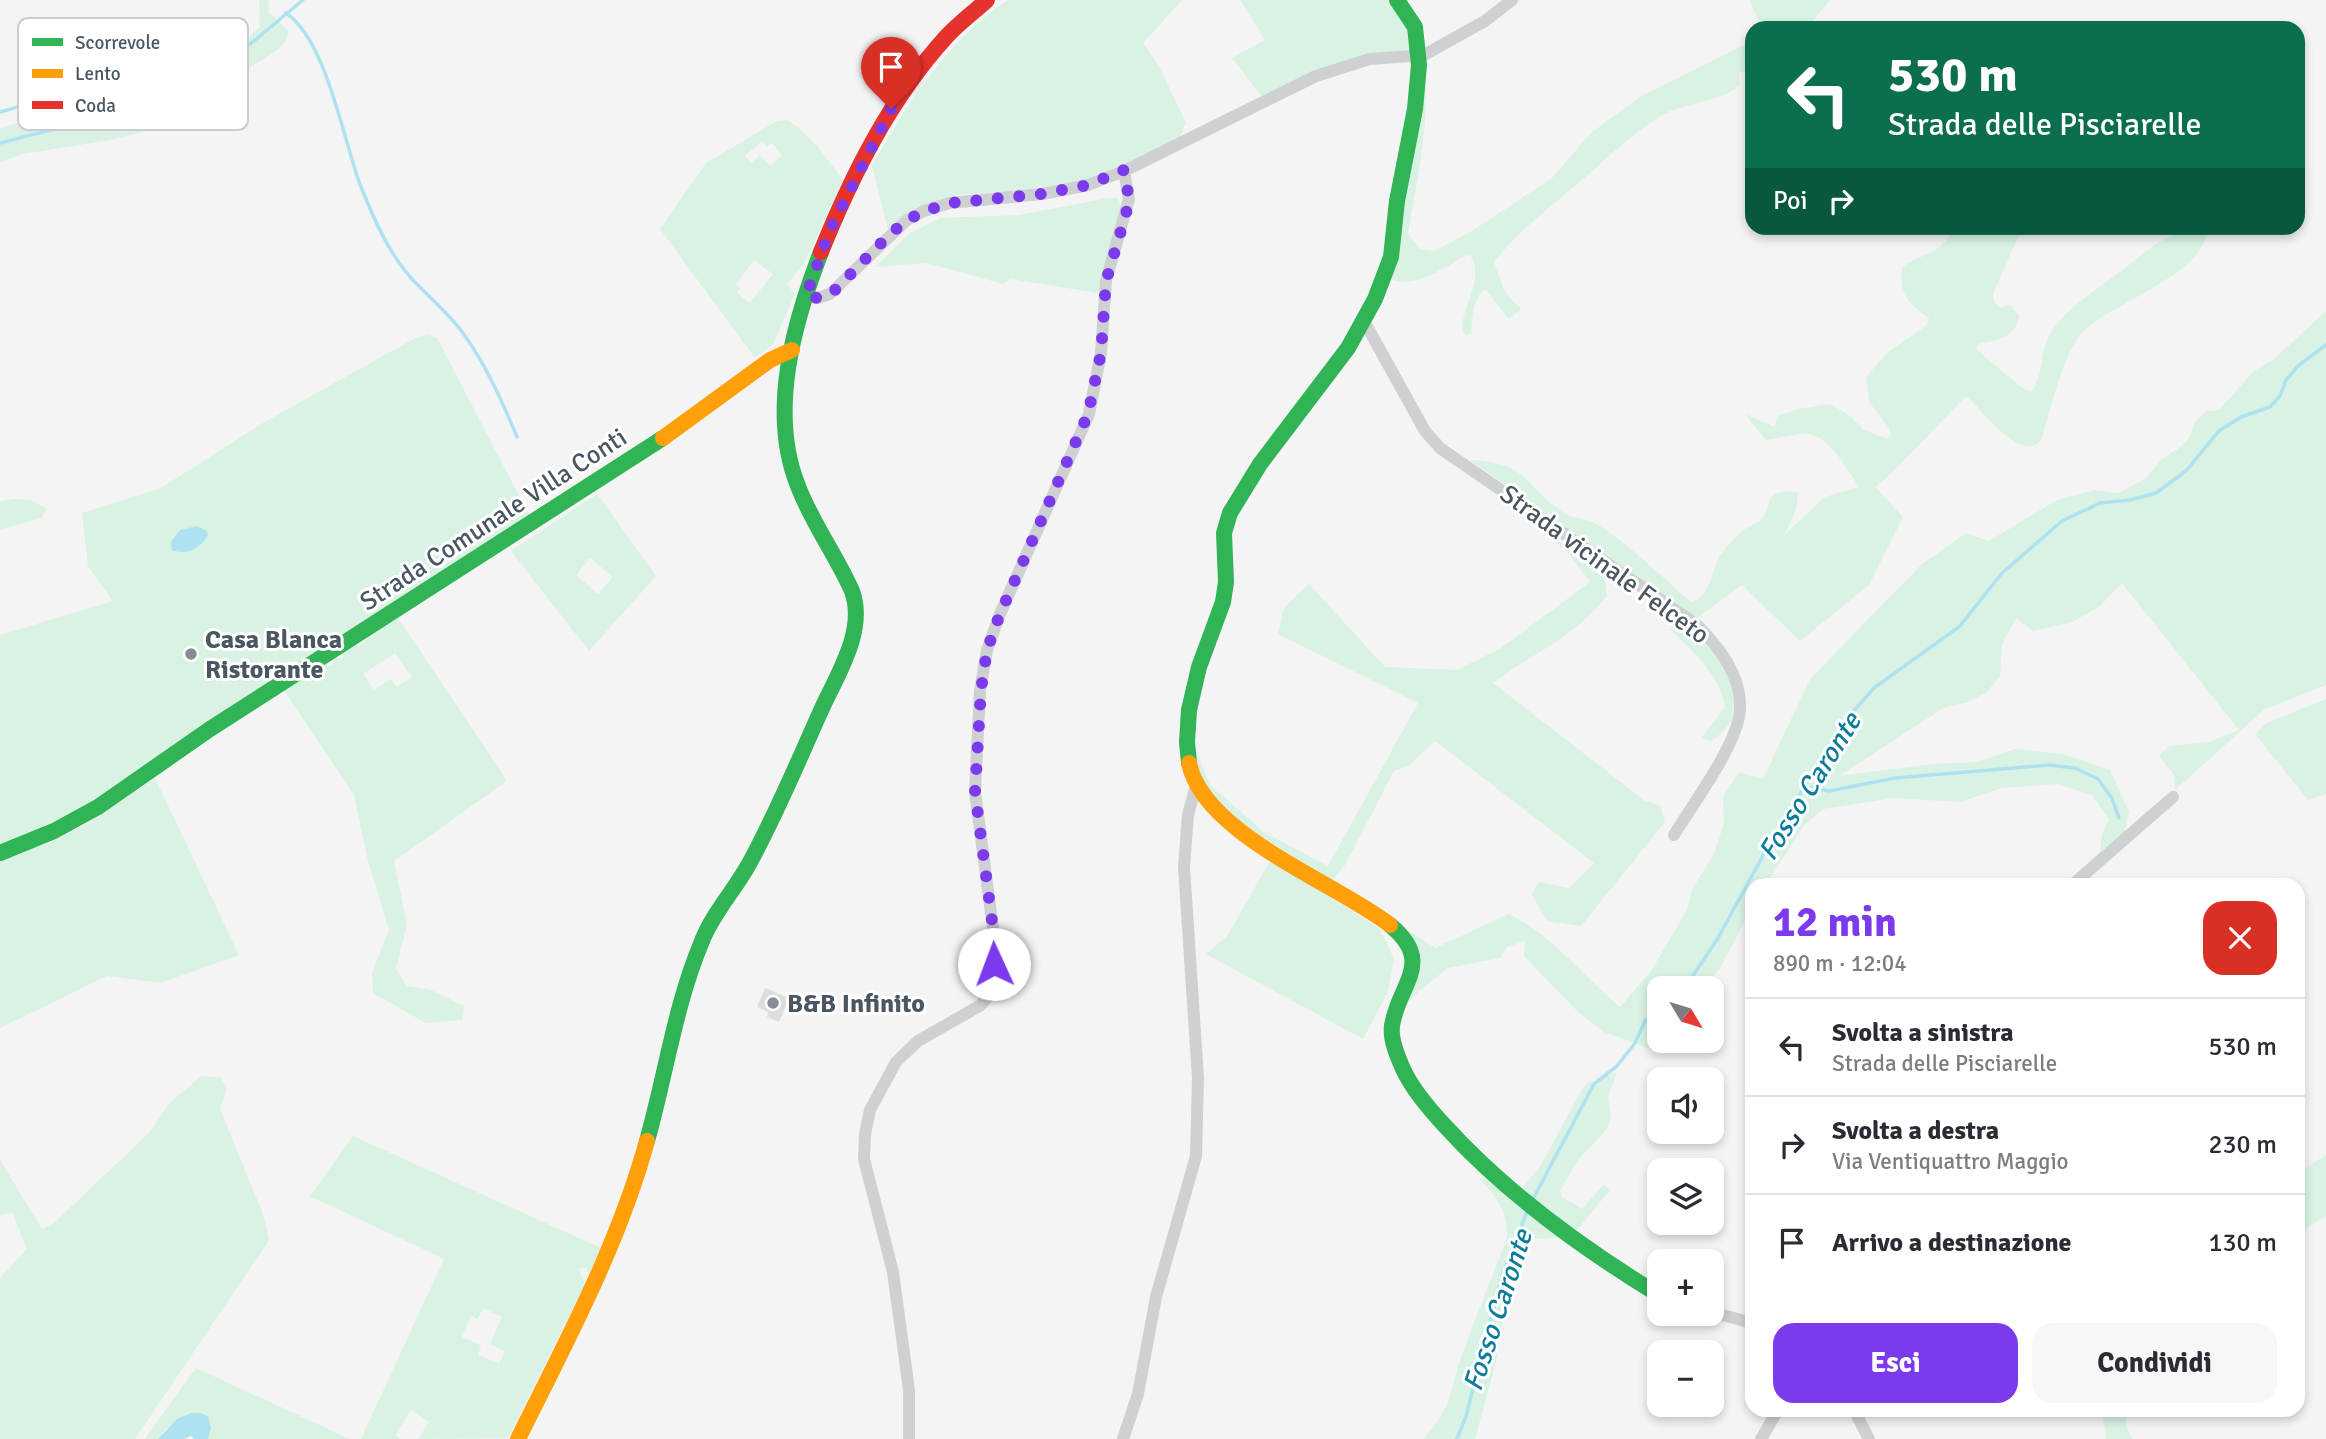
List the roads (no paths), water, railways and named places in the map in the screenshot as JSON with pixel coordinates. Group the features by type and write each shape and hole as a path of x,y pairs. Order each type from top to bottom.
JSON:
{"street":[{"path":"518,1439 578,1316 628,1198 640,1164 677,1018 700,944 758,846 825,702 855,629 853,593 799,492 787,454 784,409 792,350 806,296 830,230 891,109 930,57 959,25 987,0"},
{"path":"806,296 818,298 831,294 887,237 907,220 925,211 950,203 1053,192 1088,185 1316,76 1370,59 1417,57 1485,21 1512,0"},
{"path":"1400,3 1414,26 1417,92 1397,196 1390,260 1364,321 1303,411 1256,471 1228,517 1223,536 1226,583 1224,598 1198,672 1187,745 1190,769 1196,785 1206,799 1237,826 1294,867 1382,920 1409,944 1414,963 1412,975 1392,1023 1395,1053 1409,1079 1466,1151 1556,1224 1647,1287"},
{"path":"909,1439 909,1390 893,1272 864,1158 865,1134 870,1110 895,1062 918,1041 981,1005 989,995 994,936 975,792 987,650 1000,614 1088,414 1101,353 1106,281 1129,199 1124,170"},
{"name":"Strada vicinale Felceto","path":"1364,321 1432,441 1697,625 1727,661 1739,696 1740,712 1716,769 1674,835"},
{"name":"Strada Comunale Villa Conti","path":"0,853 54,831 97,807 210,729 675,430 770,360 792,350"},
{"path":"1123,1439 1138,1394 1156,1297 1196,1156 1198,1078 1184,867 1188,815 1196,785"},
{"path":"2080,878 2173,797"},
{"path":"1724,1315 1745,1321"},
{"path":"1760,1439 1774,1417"},
{"path":"1858,1417 1869,1439"}],"water":[{"path":"197,526 207,531 208,535 202,544 183,552 172,550 171,542 180,530"},
{"path":"191,1413 208,1416 211,1428 208,1439 194,1439 191,1436 184,1439 158,1439 177,1419"}],"waterway":[{"path":"248,45 303,0"},
{"path":"286,13 300,27 323,68 361,187 383,236 412,279 463,333 493,384 517,437"},
{"path":"0,112 18,107"},
{"path":"0,143 50,130"},
{"name":"Fosso Caronte","path":"1751,878 1844,722 1874,688 1960,626 2001,574 2062,521 2100,503 2130,500 2156,493 2186,471 2219,431 2241,417 2270,407 2280,396 2286,380 2299,365 2326,345"},
{"path":"1807,787 1829,791 1895,778 2049,765 2075,768 2098,779 2112,798 2119,818"},
{"name":"Fosso Caronte","path":"1693,976 1718,938 1745,888"},
{"name":"Fosso Caronte","path":"1533,1199 1594,1084 1617,1066 1635,1043 1647,1020"},
{"name":"Fosso Caronte","path":"1457,1439 1466,1416 1502,1276 1527,1212"}],"place":[{"name":"Casa Blanca Ristorante","path":"191,654"},
{"name":"B&B Infinito","path":"773,1003"}]}
